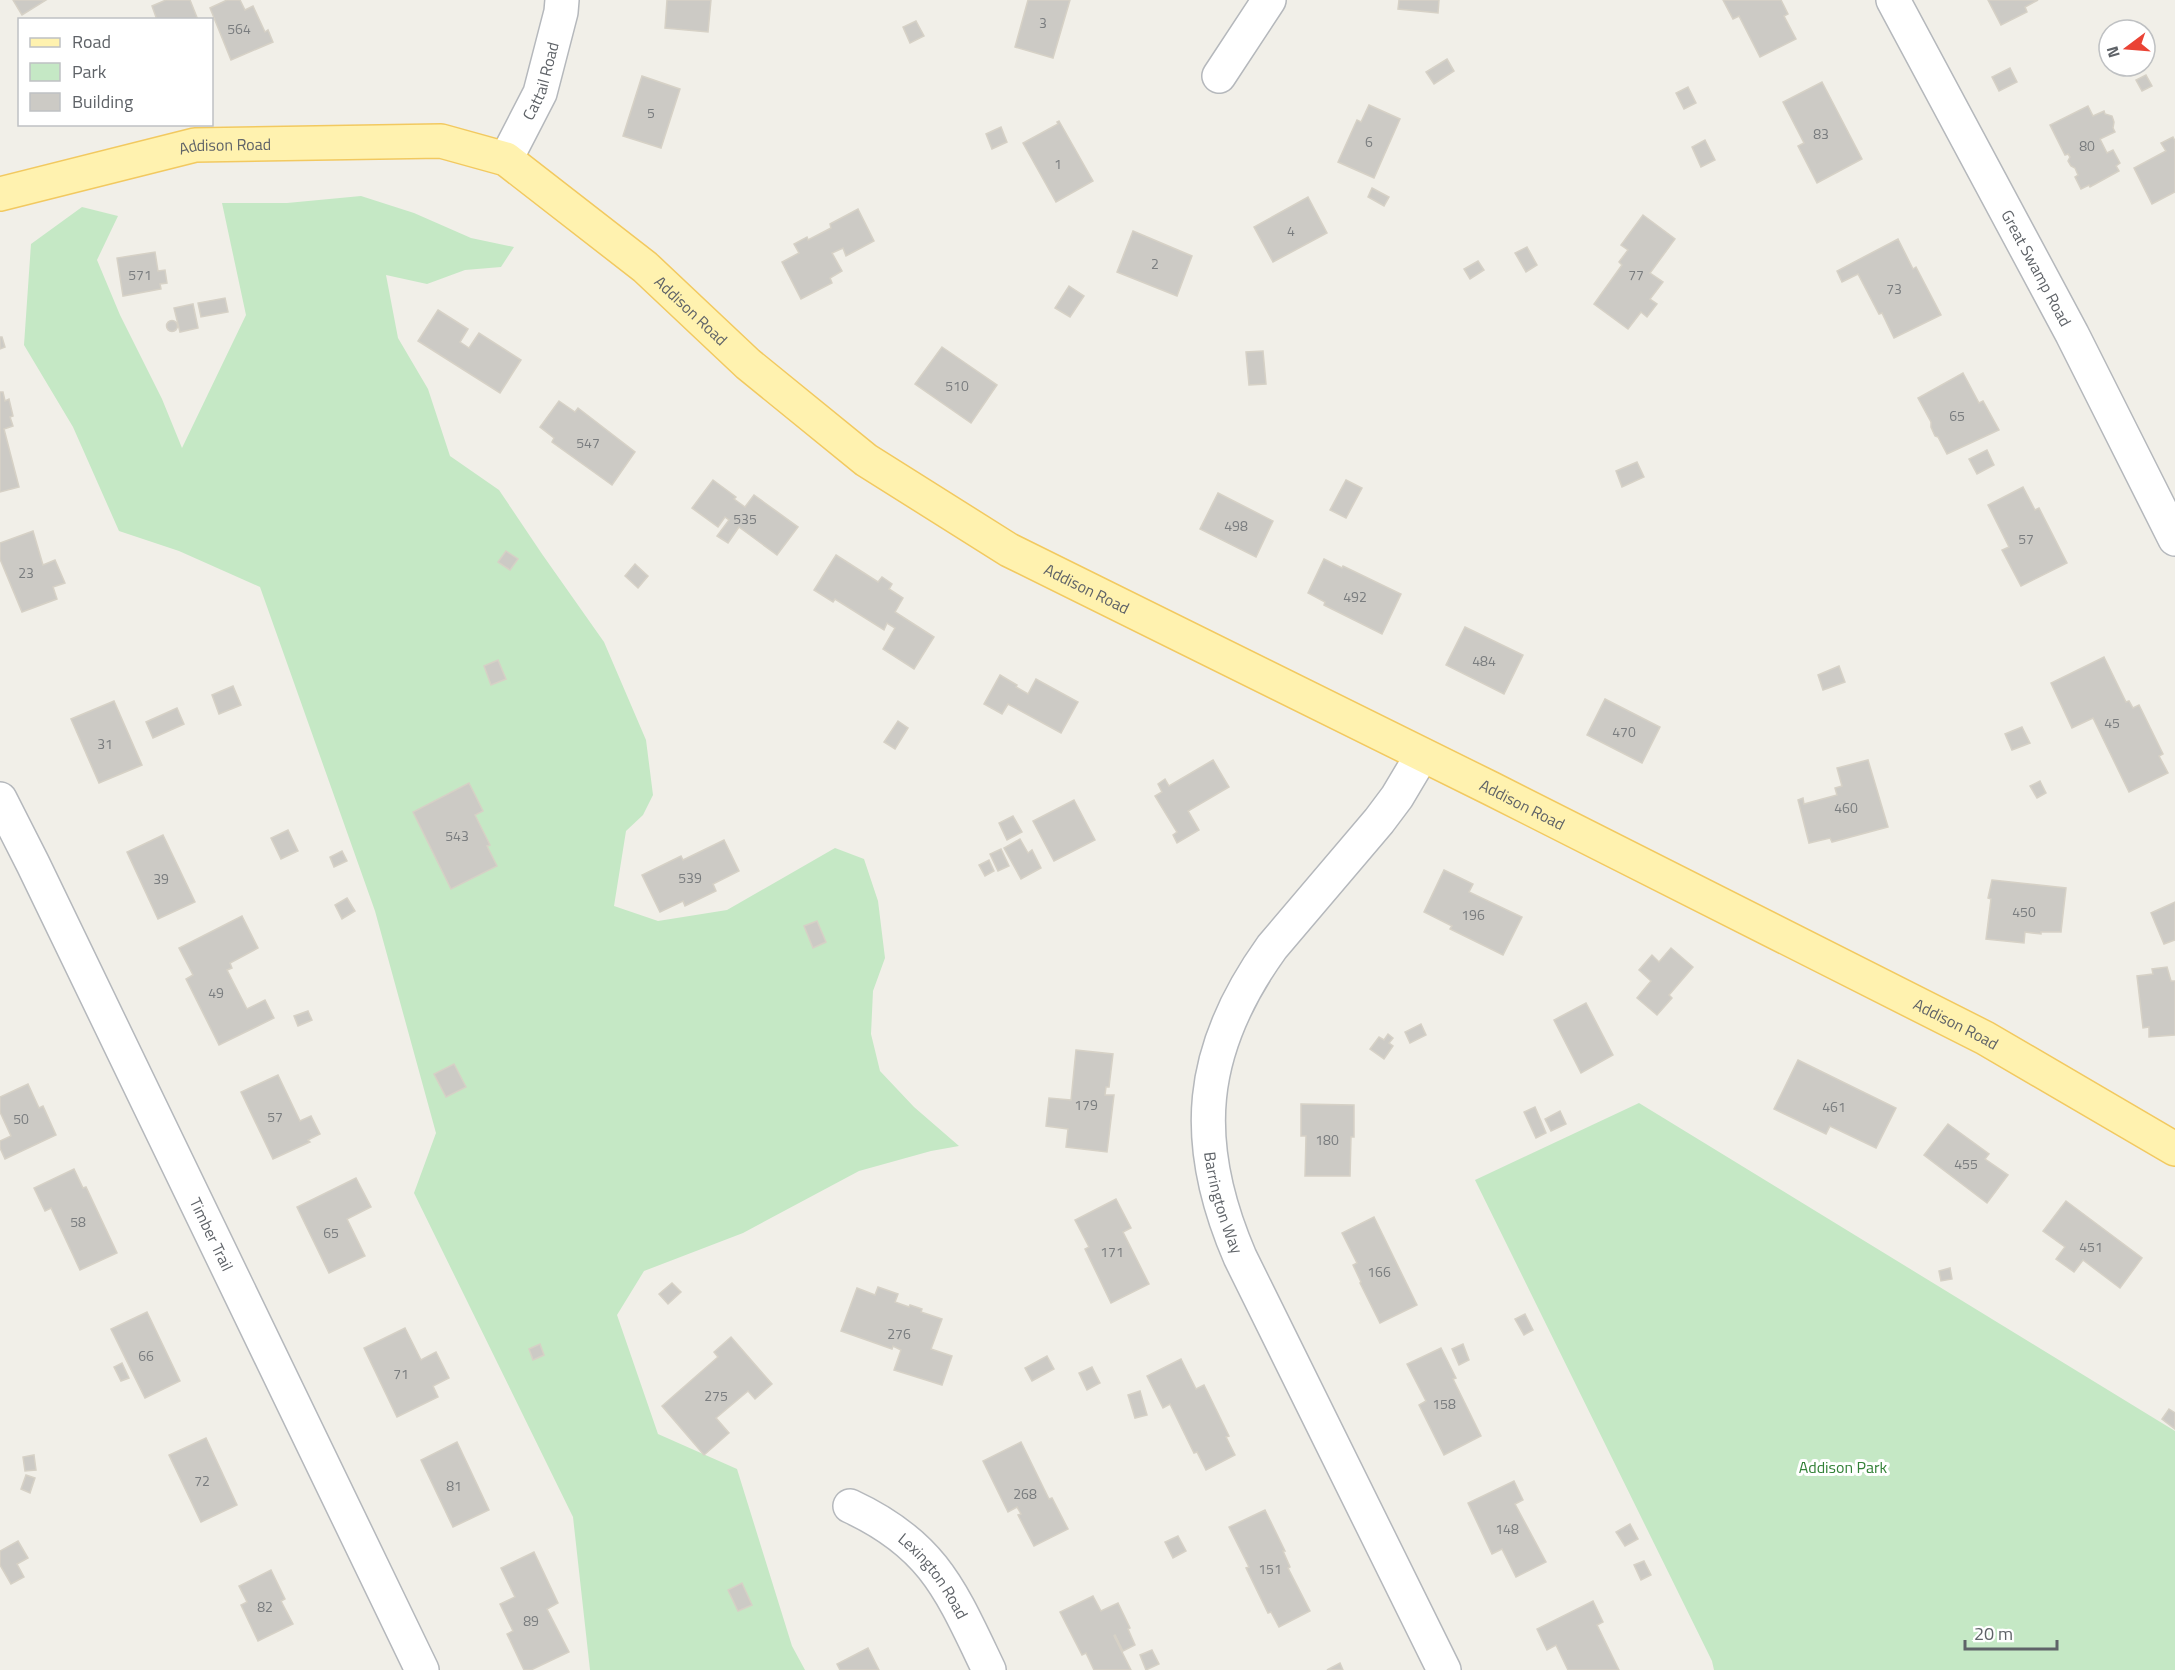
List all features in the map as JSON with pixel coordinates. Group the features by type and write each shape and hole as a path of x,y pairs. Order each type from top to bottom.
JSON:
{"main road":[{"name":"Addison Road","path":"7,192 195,145 441,141 506,159 645,267 748,364 866,460 1009,550 1985,1038 2175,1149"}],"street":[{"name":"Cattail Road","path":"506,159 540,93 562,0"},
{"path":"1219,76 1269,0"},
{"name":"Great Swamp Road","path":"1893,0 2066,324 2175,539"},
{"name":"Barrington Way","path":"1422,755 1397,798 1272,947 1254,973 1226,1030 1215,1061 1209,1093 1208,1128 1211,1162 1218,1195 1227,1227 1240,1257 1444,1670"},
{"name":"Timber Trail","path":"0,799 422,1670"},
{"name":"Lexington Road","path":"850,1506 893,1530 913,1545 932,1565 948,1587 989,1670"}],"green space":[{"path":"361,196 414,213 471,238 514,247 501,267 465,270 427,284 386,275 398,338 428,389 450,456 499,490 604,642 646,740 653,795 643,815 626,831 614,906 658,921 727,910 835,848 864,859 878,901 885,958 873,991 871,1034 880,1071 914,1107 959,1146 931,1151 859,1171 743,1233 644,1271 617,1315 658,1434 737,1469 792,1646 805,1670 590,1670 573,1517 414,1193 436,1133 375,911 260,587 179,551 119,531 73,427 24,345 31,244 82,207 118,216 97,260 120,315 162,399 182,448 246,315 222,203 287,203"},
{"name":"Addison Park","path":"1639,1103 2175,1431 2175,1670 1714,1670 1712,1661 1475,1180"}],"building":[{"path":"13,0 46,0 22,15"},
{"path":"166,0 190,0 197,18 156,18 152,6"},
{"path":"227,0 240,0 245,10 253,6 265,32 268,30 273,42 231,60 210,8"},
{"path":"667,0 711,0 708,32 665,28"},
{"path":"1028,0 1070,0 1053,58 1015,47"},
{"path":"1399,0 1439,0 1438,13 1398,9"},
{"path":"1723,0 1781,0 1788,14 1784,16 1796,39 1760,57 1739,16 1733,19"},
{"path":"1988,0 2038,0 2025,7 2027,12 2001,25"},
{"path":"916,21 924,36 910,43 903,27"},
{"path":"1447,59 1454,71 1434,84 1426,72"},
{"path":"2010,68 2017,82 1999,91 1992,77"},
{"path":"642,76 680,89 661,148 623,136"},
{"path":"2148,78 2152,86 2142,91 2136,80"},
{"path":"1822,82 1862,159 1817,183 1798,146 1804,143 1783,102"},
{"path":"1688,87 1696,103 1684,109 1676,93"},
{"path":"1369,105 1400,119 1374,178 1338,162 1357,120 1361,122"},
{"path":"2088,106 2093,116 2104,111 2105,114 2112,116 2115,132 2100,139 2107,153 2113,150 2120,163 2116,166 2119,171 2090,187 2089,185 2081,189 2075,177 2078,175 2075,168 2068,161 2070,157 2068,154 2065,155 2050,125"},
{"path":"1059,121 1093,181 1056,202 1023,143 1058,124"},
{"path":"1001,127 1007,142 992,149 986,134"},
{"path":"2173,137 2175,141 2175,192 2152,204 2134,168 2166,151 2161,143"},
{"path":"1705,140 1715,160 1701,167 1692,147"},
{"path":"1372,188 1389,197 1384,206 1368,197"},
{"path":"1308,197 1327,233 1273,262 1254,227"},
{"path":"858,209 874,241 846,256 843,248 832,253 842,271 830,278 832,283 801,299 782,262 799,253 794,244 807,237 808,240 831,228 830,224"},
{"path":"1643,215 1675,239 1650,273 1663,282 1650,299 1657,304 1647,317 1641,312 1628,329 1594,304 1622,265 1619,262 1628,250 1621,245"},
{"path":"1133,231 1192,256 1177,296 1117,272"},
{"path":"1898,239 1913,269 1916,267 1941,315 1894,338 1858,274 1842,282 1837,271"},
{"path":"1527,247 1537,265 1526,272 1515,253"},
{"path":"155,252 158,271 165,270 167,283 160,284 161,289 123,296 117,258"},
{"path":"1478,261 1484,270 1470,279 1464,269"},
{"path":"1069,286 1084,296 1070,317 1055,308"},
{"path":"225,298 228,312 201,317 198,303"},
{"path":"193,304 198,328 180,332 174,308"},
{"path":"438,310 468,329 460,342 469,348 479,333 521,360 500,393 418,341"},
{"path":"172,321 176,322 176,330 172,331 168,330 167,326 168,322"},
{"path":"0,337 5,347 0,349"},
{"path":"942,347 997,385 971,423 915,384"},
{"path":"1263,351 1266,384 1249,385 1246,352"},
{"path":"1963,373 1979,403 1983,401 1999,430 1947,454 1938,437 1935,436 1931,422 1918,398"},
{"path":"0,392 3,392 5,401 9,399 13,416 10,417 13,426 4,429 19,487 0,492"},
{"path":"559,401 575,412 578,408 635,452 612,485 552,442 554,438 540,427"},
{"path":"1987,450 1994,465 1977,474 1969,459"},
{"path":"1637,462 1644,477 1622,487 1616,471"},
{"path":"713,480 736,497 734,499 745,507 754,495 798,527 777,555 739,527 728,543 717,536 729,520 725,517 718,527 692,508"},
{"path":"1346,480 1362,488 1346,518 1330,510"},
{"path":"2023,487 2035,510 2039,508 2067,563 2021,586 2002,550 2009,547 1988,505"},
{"path":"1218,493 1273,521 1256,557 1200,529"},
{"path":"33,531 43,565 55,560 65,583 53,587 57,599 22,612 0,559 0,543"},
{"path":"506,551 518,559 510,570 498,562"},
{"path":"836,555 878,582 882,577 892,584 889,589 903,598 895,612 934,637 914,669 883,649 895,628 887,623 884,630 835,599 833,602 814,590"},
{"path":"1324,559 1401,594 1382,634 1324,605 1325,602 1308,593"},
{"path":"635,564 648,576 638,588 625,576"},
{"path":"1465,627 1523,655 1504,694 1446,665"},
{"path":"2104,657 2126,702 2129,701 2133,708 2139,705 2163,754 2159,756 2168,773 2129,792 2093,718 2072,728 2051,683"},
{"path":"498,660 506,679 491,685 484,666"},
{"path":"1839,666 1845,682 1823,690 1818,675"},
{"path":"1000,675 1028,694 1036,679 1078,702 1061,733 1008,704 1002,714 984,704"},
{"path":"233,686 241,705 219,714 212,695"},
{"path":"1605,699 1660,727 1642,763 1587,735"},
{"path":"114,701 142,765 99,783 71,719"},
{"path":"177,708 184,724 153,738 146,722"},
{"path":"898,721 908,728 895,749 884,742"},
{"path":"2022,727 2030,743 2012,750 2005,734"},
{"path":"1213,760 1229,787 1188,811 1199,830 1177,843 1173,835 1177,832 1155,796 1162,792 1158,784 1165,779 1169,786"},
{"path":"1868,760 1888,827 1832,842 1830,838 1809,843 1798,800 1803,798 1804,804 1837,795 1835,788 1842,786 1837,768"},
{"path":"2040,781 2046,793 2037,798 2030,786"},
{"path":"469,783 483,811 475,815 490,845 487,846 497,866 451,889 413,812"},
{"path":"1074,800 1095,840 1054,861 1033,821"},
{"path":"1013,816 1022,832 1007,840 999,823"},
{"path":"288,830 298,851 281,859 271,838"},
{"path":"163,835 195,902 158,919 127,852"},
{"path":"1020,839 1028,853 1032,850 1041,868 1021,879 1004,848"},
{"path":"724,840 739,871 713,884 716,891 685,906 683,901 660,912 642,875 681,856 683,860"},
{"path":"1001,849 1009,866 998,871 990,854"},
{"path":"342,851 347,861 334,867 330,857"},
{"path":"989,860 994,871 985,876 979,865"},
{"path":"1444,870 1473,884 1469,892 1522,917 1503,955 1450,929 1452,926 1424,912"},
{"path":"1992,880 2066,888 2061,932 2041,932 2041,934 2025,932 2024,943 1986,939 1991,899 1988,898"},
{"path":"347,898 355,911 342,919 335,905"},
{"path":"2175,902 2175,940 2164,944 2151,913"},
{"path":"242,916 258,948 230,963 232,968 227,970 247,1009 265,1000 274,1018 219,1045 186,979 193,975 179,948"},
{"path":"817,921 826,942 813,948 804,926"},
{"path":"1671,948 1693,967 1669,995 1672,998 1657,1015 1637,998 1651,981 1639,970 1652,955 1659,962"},
{"path":"2167,967 2171,981 2175,981 2175,1035 2149,1037 2149,1027 2143,1028 2137,976 2153,974 2152,969"},
{"path":"1586,1003 1613,1055 1581,1073 1554,1020"},
{"path":"308,1011 312,1020 298,1026 294,1016"},
{"path":"1421,1024 1426,1035 1410,1043 1405,1032"},
{"path":"1388,1034 1393,1038 1389,1043 1393,1046 1384,1059 1370,1049 1379,1037 1384,1040"},
{"path":"1076,1050 1113,1054 1109,1087 1106,1087 1105,1095 1114,1095 1107,1152 1066,1147 1068,1129 1046,1126 1049,1098 1071,1100"},
{"path":"1798,1060 1896,1108 1876,1148 1830,1126 1826,1134 1774,1109"},
{"path":"454,1064 466,1087 446,1097 434,1074"},
{"path":"278,1075 300,1121 311,1116 320,1134 308,1140 310,1142 273,1159 241,1092"},
{"path":"28,1084 39,1108 43,1106 56,1135 5,1159 0,1148 0,1141 11,1136 0,1112 0,1097"},
{"path":"1301,1104 1354,1105 1350,1176 1305,1176 1306,1136 1301,1136"},
{"path":"1535,1107 1546,1133 1536,1138 1524,1112"},
{"path":"1560,1111 1566,1124 1551,1131 1545,1119"},
{"path":"1948,1124 1989,1154 1985,1159 2008,1175 1987,1203 1924,1155"},
{"path":"74,1169 83,1188 86,1187 117,1253 80,1270 51,1208 45,1211 34,1188"},
{"path":"356,1178 371,1207 347,1219 365,1256 329,1273 297,1207"},
{"path":"1116,1199 1131,1228 1123,1232 1149,1284 1111,1303 1085,1249 1089,1247 1075,1220"},
{"path":"2066,1201 2142,1258 2120,1288 2083,1260 2074,1272 2056,1259 2065,1247 2043,1231"},
{"path":"1374,1217 1417,1305 1380,1323 1360,1283 1353,1265 1357,1263 1342,1233"},
{"path":"1950,1268 1952,1279 1941,1281 1939,1271"},
{"path":"672,1283 681,1292 668,1304 659,1294"},
{"path":"878,1287 898,1294 895,1302 922,1309 921,1312 942,1319 931,1349 952,1356 942,1385 894,1370 901,1350 841,1331 857,1288 875,1295"},
{"path":"147,1312 180,1381 145,1398 111,1329"},
{"path":"1525,1314 1533,1330 1524,1335 1515,1319"},
{"path":"405,1328 421,1360 436,1352 449,1378 433,1386 438,1397 397,1417 364,1348"},
{"path":"731,1337 772,1384 755,1399 748,1391 716,1418 729,1433 704,1455 662,1406 718,1357 714,1352"},
{"path":"540,1344 544,1355 533,1360 529,1349"},
{"path":"1463,1344 1469,1360 1459,1365 1452,1349"},
{"path":"1441,1348 1456,1378 1453,1379 1481,1436 1444,1455 1419,1405 1426,1401 1407,1364"},
{"path":"1047,1356 1054,1369 1032,1381 1025,1368"},
{"path":"1181,1359 1196,1389 1204,1385 1229,1436 1226,1437 1235,1455 1206,1470 1197,1452 1194,1453 1170,1404 1163,1408 1147,1376"},
{"path":"122,1363 129,1378 121,1381 114,1367"},
{"path":"1092,1367 1100,1383 1087,1390 1079,1373"},
{"path":"1140,1391 1147,1415 1135,1418 1128,1395"},
{"path":"2169,1409 2175,1413 2175,1429 2162,1419"},
{"path":"206,1438 237,1505 201,1522 169,1455"},
{"path":"457,1442 489,1510 453,1527 421,1460"},
{"path":"1021,1442 1049,1499 1052,1498 1068,1529 1034,1546 1018,1515 1021,1514 1017,1507 1008,1512 983,1461"},
{"path":"34,1455 36,1470 25,1471 23,1457"},
{"path":"26,1475 35,1478 30,1493 21,1489"},
{"path":"1514,1481 1523,1500 1515,1504 1546,1562 1516,1577 1502,1549 1492,1554 1468,1503"},
{"path":"1265,1510 1285,1551 1283,1551 1290,1567 1288,1568 1310,1611 1279,1627 1271,1612 1268,1613 1229,1527"},
{"path":"1630,1524 1638,1539 1625,1546 1616,1532"},
{"path":"1178,1536 1186,1551 1173,1558 1165,1542"},
{"path":"18,1541 28,1558 17,1564 24,1577 11,1584 0,1565 0,1551"},
{"path":"534,1552 558,1603 547,1609 569,1652 531,1670 524,1670 507,1634 513,1631 500,1604 515,1597 501,1568"},
{"path":"1644,1561 1651,1575 1641,1580 1634,1565"},
{"path":"271,1570 285,1599 281,1601 293,1624 258,1641 241,1605 247,1602 239,1586"},
{"path":"742,1583 752,1605 738,1611 728,1590"},
{"path":"1093,1596 1101,1611 1118,1603 1135,1645 1123,1651 1114,1636 1131,1670 1094,1670 1086,1653 1082,1655 1060,1612"},
{"path":"1593,1601 1603,1622 1597,1625 1619,1670 1568,1670 1556,1645 1547,1650 1537,1629"},
{"path":"868,1648 879,1670 840,1670 837,1664"},
{"path":"1152,1650 1159,1664 1146,1670 1140,1655"},
{"path":"1340,1663 1343,1670 1327,1670"}]}
